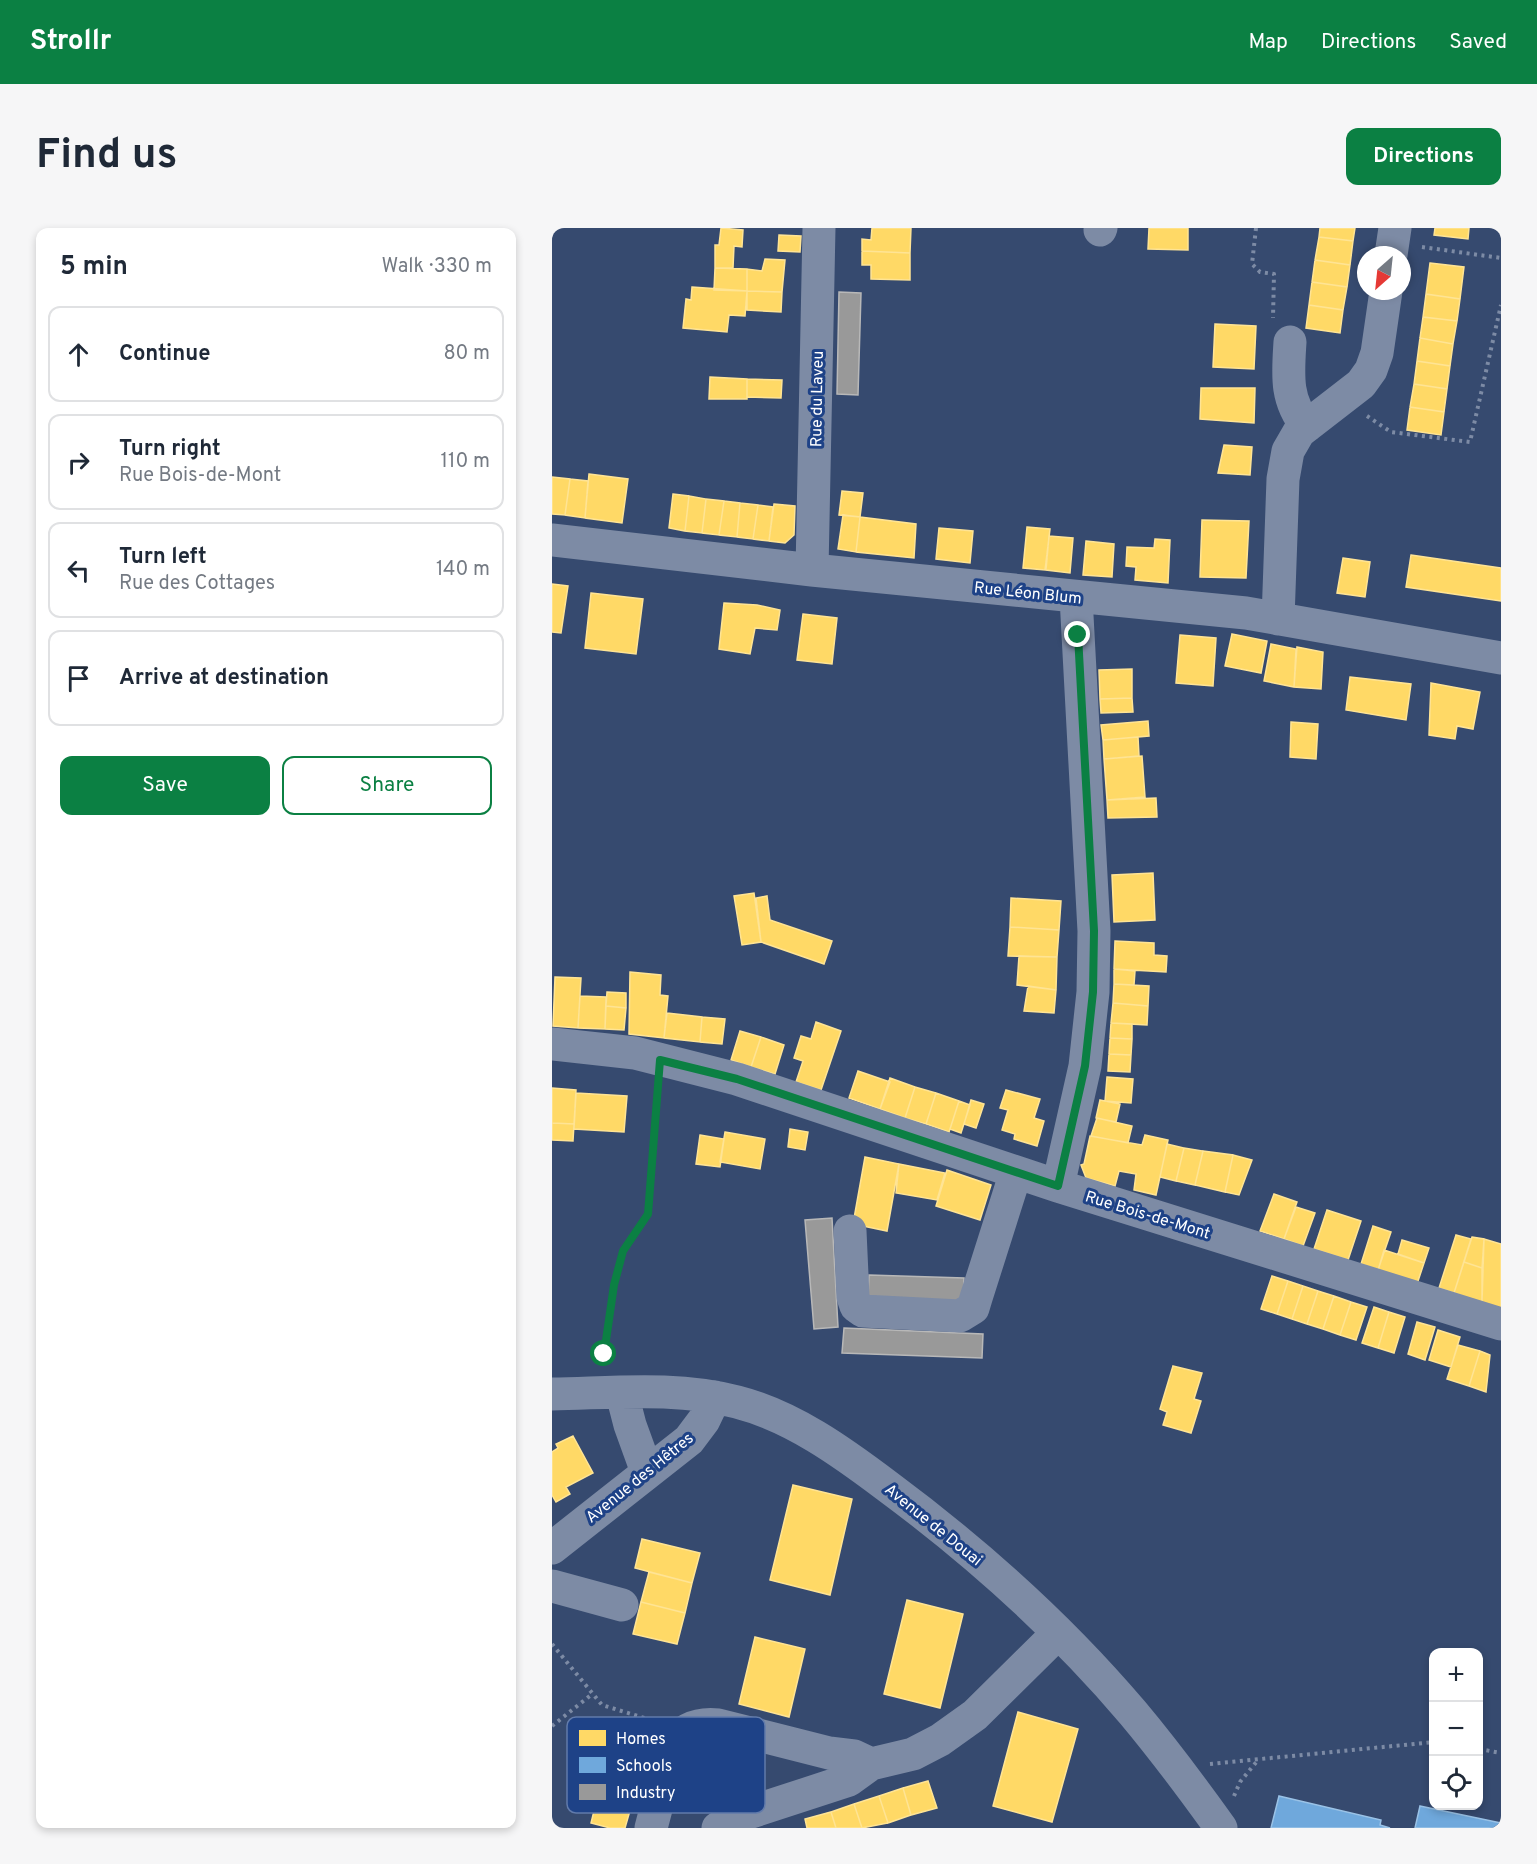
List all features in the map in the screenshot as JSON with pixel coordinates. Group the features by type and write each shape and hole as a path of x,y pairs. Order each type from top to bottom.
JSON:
{"street":[{"name":"Rue du Laveu","path":"812,570 819,228"},
{"path":"1278,619 1283,479 1288,451 1299,432 1346,397 1371,370 1377,353 1385,300"},
{"path":"1290,342 1289,396 1306,426"},
{"name":"Rue Léon Blum","path":"552,540 812,570 1213,609 1501,658"},
{"path":"1058,1186 1085,1066 1093,992 1094,931 1076,597"},
{"name":"Rue Bois-de-Mont","path":"552,1044 635,1053 737,1079 1058,1186 1501,1324"},
{"path":"850,1231 853,1297 856,1306 863,1311 960,1316 967,1314 976,1298 1016,1172"},
{"name":"Avenue de Douai","path":"552,1394 665,1392 715,1397 768,1413 812,1435 858,1464 961,1544 1058,1633 1127,1705 1177,1767 1227,1814"},
{"path":"612,1394 630,1425 647,1472"},
{"name":"Avenue des Hêtres","path":"552,1548 689,1440 704,1420 715,1397"},
{"path":"552,1586 622,1605"},
{"path":"765,1807 849,1780 872,1764 913,1754 959,1729 1058,1633"},
{"path":"765,1737 829,1753 854,1756 872,1764"},
{"path":"651,1828 655,1813"},
{"path":"718,1828 736,1816 745,1813"}],"path":[{"path":"1256,228 1252,264 1260,272 1274,274 1272,316 1275,328 1290,342"},
{"path":"1392,242 1501,258"},
{"path":"1346,397 1391,432 1470,442 1501,305"},
{"path":"612,1394 614,1285 623,1251 648,1214 660,1060"},
{"path":"552,1644 591,1695 602,1705 642,1717"},
{"path":"552,1726 591,1695"},
{"path":"1177,1767 1429,1743"},
{"path":"1483,1750 1501,1753"},
{"path":"1227,1814 1240,1782 1258,1760"}],"building: Homes":[{"path":"721,228 743,230 742,247 734,246 733,268 715,268 715,245 719,245"},
{"path":"872,228 911,228 910,253 862,251 862,239 871,240"},
{"path":"1149,228 1188,228 1188,250 1148,249"},
{"path":"1320,228 1355,228 1353,241 1319,237"},
{"path":"1435,228 1469,228 1468,239 1434,235"},
{"path":"779,235 801,236 800,252 778,251"},
{"path":"1319,237 1353,241 1350,265 1315,260"},
{"path":"862,251 910,253 910,280 871,279 871,265 862,265"},
{"path":"765,259 785,260 782,292 747,291 747,269 762,271"},
{"path":"1315,260 1350,265 1347,287 1312,282"},
{"path":"1430,263 1464,267 1460,299 1426,294"},
{"path":"715,268 747,269 747,291 714,290"},
{"path":"1312,282 1347,287 1343,310 1309,305"},
{"path":"692,287 747,291 745,316 729,315 727,332 683,328 686,299 691,300"},
{"path":"747,291 782,292 781,312 747,310"},
{"path":"1426,294 1460,299 1457,321 1423,317"},
{"path":"1309,305 1343,310 1340,333 1306,328"},
{"path":"1423,317 1457,321 1453,344 1420,338"},
{"path":"1215,324 1256,326 1254,369 1213,367"},
{"path":"1420,338 1453,344 1450,366 1417,361"},
{"path":"1417,361 1450,366 1447,389 1414,384"},
{"path":"710,377 747,379 747,399 709,399"},
{"path":"747,379 782,380 781,398 747,397"},
{"path":"1414,384 1447,389 1444,412 1410,407"},
{"path":"1201,388 1255,388 1254,423 1200,419"},
{"path":"1410,407 1444,412 1441,435 1407,430"},
{"path":"1224,445 1252,447 1250,475 1218,473"},
{"path":"589,474 628,479 622,523 585,518"},
{"path":"552,477 570,479 565,515 552,514"},
{"path":"570,479 588,481 585,518 565,515"},
{"path":"842,491 863,493 860,517 839,515"},
{"path":"673,494 689,496 685,531 669,528"},
{"path":"689,496 706,499 702,533 685,531"},
{"path":"706,499 724,501 719,535 702,533"},
{"path":"724,501 740,503 737,537 719,535"},
{"path":"740,503 758,505 753,539 737,537"},
{"path":"774,504 795,506 794,535 785,543 769,541"},
{"path":"758,505 773,507 769,541 753,539"},
{"path":"843,515 860,517 856,552 838,549"},
{"path":"860,517 916,524 914,558 856,552"},
{"path":"1202,520 1249,521 1246,578 1200,577"},
{"path":"1027,527 1050,529 1045,570 1023,568"},
{"path":"939,528 973,531 970,563 936,559"},
{"path":"1049,536 1073,538 1070,573 1046,570"},
{"path":"1155,539 1170,540 1168,583 1135,580 1136,567 1126,566 1127,547 1154,548"},
{"path":"1086,541 1114,544 1112,577 1083,575"},
{"path":"1411,555 1501,568 1501,601 1406,587"},
{"path":"1343,558 1370,562 1365,597 1337,593"},
{"path":"552,584 568,586 561,633 552,632"},
{"path":"591,593 643,599 636,654 585,648"},
{"path":"724,603 757,605 780,610 777,630 755,628 750,654 719,649"},
{"path":"803,614 837,618 832,664 797,660"},
{"path":"1232,634 1267,641 1261,673 1225,666"},
{"path":"1180,635 1216,638 1213,686 1176,683"},
{"path":"1271,644 1296,649 1294,687 1264,681"},
{"path":"1297,647 1323,652 1321,689 1294,687"},
{"path":"1132,669 1132,698 1100,699 1099,670"},
{"path":"1350,677 1411,684 1406,720 1346,710"},
{"path":"1431,683 1480,692 1473,729 1457,726 1455,739 1429,735"},
{"path":"1132,698 1133,712 1101,713 1100,699"},
{"path":"1148,721 1149,736 1103,740 1101,725"},
{"path":"1291,722 1318,724 1316,759 1290,757"},
{"path":"1138,737 1139,756 1104,759 1103,740"},
{"path":"1142,756 1145,797 1107,800 1104,759"},
{"path":"1156,798 1157,817 1108,818 1107,800"},
{"path":"1153,873 1155,920 1114,922 1112,875"},
{"path":"754,893 761,942 742,945 734,896"},
{"path":"767,896 770,920 832,941 824,964 761,942 756,898"},
{"path":"1011,898 1061,901 1059,930 1010,927"},
{"path":"1010,927 1059,930 1057,957 1008,956"},
{"path":"1115,941 1154,943 1154,955 1167,956 1166,972 1114,969"},
{"path":"1019,956 1057,957 1056,990 1017,985"},
{"path":"1114,969 1135,971 1134,985 1114,984"},
{"path":"630,972 661,975 660,995 668,996 664,1038 629,1034"},
{"path":"555,977 581,978 578,1028 553,1026"},
{"path":"1114,984 1149,986 1148,1006 1113,1003"},
{"path":"1028,986 1056,990 1054,1013 1024,1011"},
{"path":"607,992 626,993 626,1008 606,1006"},
{"path":"580,996 606,997 605,1029 578,1028"},
{"path":"1113,1003 1148,1006 1147,1025 1111,1023"},
{"path":"606,1006 626,1008 624,1030 605,1029"},
{"path":"667,1013 702,1017 700,1042 664,1038"},
{"path":"702,1017 725,1019 722,1044 700,1042"},
{"path":"816,1022 841,1031 821,1090 796,1082 803,1061 794,1058 801,1036 811,1039"},
{"path":"1111,1023 1132,1024 1132,1039 1110,1038"},
{"path":"740,1031 761,1037 751,1067 731,1060"},
{"path":"761,1037 784,1045 775,1074 751,1067"},
{"path":"1110,1038 1132,1039 1131,1055 1109,1054"},
{"path":"1109,1054 1131,1055 1130,1072 1108,1071"},
{"path":"858,1071 890,1082 880,1109 849,1098"},
{"path":"1107,1077 1133,1079 1131,1103 1105,1101"},
{"path":"890,1078 915,1087 905,1118 880,1109"},
{"path":"915,1087 936,1093 926,1124 905,1118"},
{"path":"552,1088 576,1090 574,1124 552,1123"},
{"path":"1006,1090 1040,1099 1034,1118 1044,1121 1037,1146 1014,1139 1015,1134 1002,1130 1008,1110 1000,1108"},
{"path":"576,1093 627,1096 624,1132 574,1129"},
{"path":"936,1093 959,1101 949,1132 926,1124"},
{"path":"971,1100 984,1104 976,1128 964,1124"},
{"path":"1100,1100 1120,1104 1116,1122 1096,1118"},
{"path":"959,1101 970,1105 961,1133 950,1129"},
{"path":"1097,1118 1132,1126 1128,1143 1091,1136"},
{"path":"552,1123 574,1124 573,1141 552,1140"},
{"path":"790,1129 808,1132 805,1150 788,1147"},
{"path":"725,1132 765,1139 760,1169 720,1162"},
{"path":"700,1135 724,1139 720,1167 696,1164"},
{"path":"1145,1135 1168,1140 1156,1195 1134,1190 1136,1174 1119,1171 1115,1186 1086,1178 1081,1165 1084,1164 1090,1136 1142,1145"},
{"path":"1167,1144 1184,1148 1176,1181 1160,1177"},
{"path":"1184,1148 1203,1151 1195,1185 1176,1181"},
{"path":"1203,1151 1233,1155 1225,1192 1195,1185"},
{"path":"1233,1155 1252,1160 1239,1195 1225,1192"},
{"path":"865,1157 899,1164 887,1231 853,1224"},
{"path":"899,1164 945,1173 937,1200 896,1193"},
{"path":"947,1170 991,1185 980,1220 936,1206"},
{"path":"1274,1194 1297,1202 1284,1239 1260,1231"},
{"path":"1296,1207 1315,1213 1303,1246 1284,1239"},
{"path":"1327,1210 1361,1221 1348,1260 1314,1249"},
{"path":"1373,1226 1391,1232 1378,1270 1361,1264"},
{"path":"1456,1235 1471,1239 1454,1293 1439,1288"},
{"path":"1472,1237 1484,1239 1482,1268 1464,1262"},
{"path":"1484,1239 1501,1244 1501,1309 1482,1303"},
{"path":"1402,1240 1429,1248 1424,1263 1398,1254"},
{"path":"1384,1250 1424,1263 1416,1287 1377,1274"},
{"path":"1464,1262 1482,1268 1482,1303 1454,1293"},
{"path":"1272,1276 1288,1281 1277,1314 1261,1309"},
{"path":"1288,1281 1303,1286 1292,1319 1277,1314"},
{"path":"1303,1286 1318,1291 1307,1324 1292,1319"},
{"path":"1318,1291 1334,1296 1323,1329 1307,1324"},
{"path":"1334,1296 1351,1302 1340,1335 1323,1329"},
{"path":"1351,1302 1367,1307 1356,1340 1340,1335"},
{"path":"1374,1307 1389,1312 1378,1348 1362,1343"},
{"path":"1389,1312 1405,1317 1394,1353 1378,1348"},
{"path":"1417,1322 1435,1327 1425,1360 1408,1354"},
{"path":"1438,1330 1460,1337 1451,1367 1429,1360"},
{"path":"1458,1345 1480,1351 1469,1386 1447,1379"},
{"path":"1480,1351 1490,1355 1486,1392 1469,1386"},
{"path":"1173,1366 1202,1373 1194,1399 1201,1401 1191,1433 1163,1425 1167,1412 1160,1409"},
{"path":"573,1436 593,1473 566,1487 570,1494 556,1502 552,1495 552,1452 558,1448 556,1444"},
{"path":"793,1485 852,1499 830,1595 770,1580"},
{"path":"642,1539 700,1553 692,1583 635,1568"},
{"path":"649,1572 692,1583 685,1613 641,1602"},
{"path":"907,1600 963,1614 940,1708 884,1694"},
{"path":"641,1602 685,1613 677,1644 633,1634"},
{"path":"755,1637 805,1649 789,1717 739,1704"},
{"path":"1018,1712 1078,1729 1052,1822 993,1806"},
{"path":"928,1781 937,1808 911,1815 903,1788"},
{"path":"903,1788 911,1815 888,1823 879,1796"},
{"path":"879,1796 888,1823 862,1828 854,1804"},
{"path":"854,1804 862,1828 836,1828 831,1812"},
{"path":"831,1812 836,1828 807,1828 805,1819"},
{"path":"594,1813 629,1813 625,1828 610,1828 591,1823"}],"building: Schools":[{"path":"1279,1796 1381,1820 1380,1825 1390,1828 1271,1828"},
{"path":"1420,1806 1429,1808 1429,1810 1501,1823 1501,1828 1415,1828"}],"building: Industry":[{"path":"839,292 861,293 858,395 837,394"},
{"path":"832,1218 838,1327 814,1329 805,1220"},
{"path":"869,1275 964,1278 963,1301 868,1298"},
{"path":"844,1328 983,1334 982,1358 842,1353"}],"route":[{"path":"604,1354 614,1285 623,1251 648,1214 660,1060 737,1079 1058,1186 1085,1066 1093,992 1094,931 1078,635"}]}
